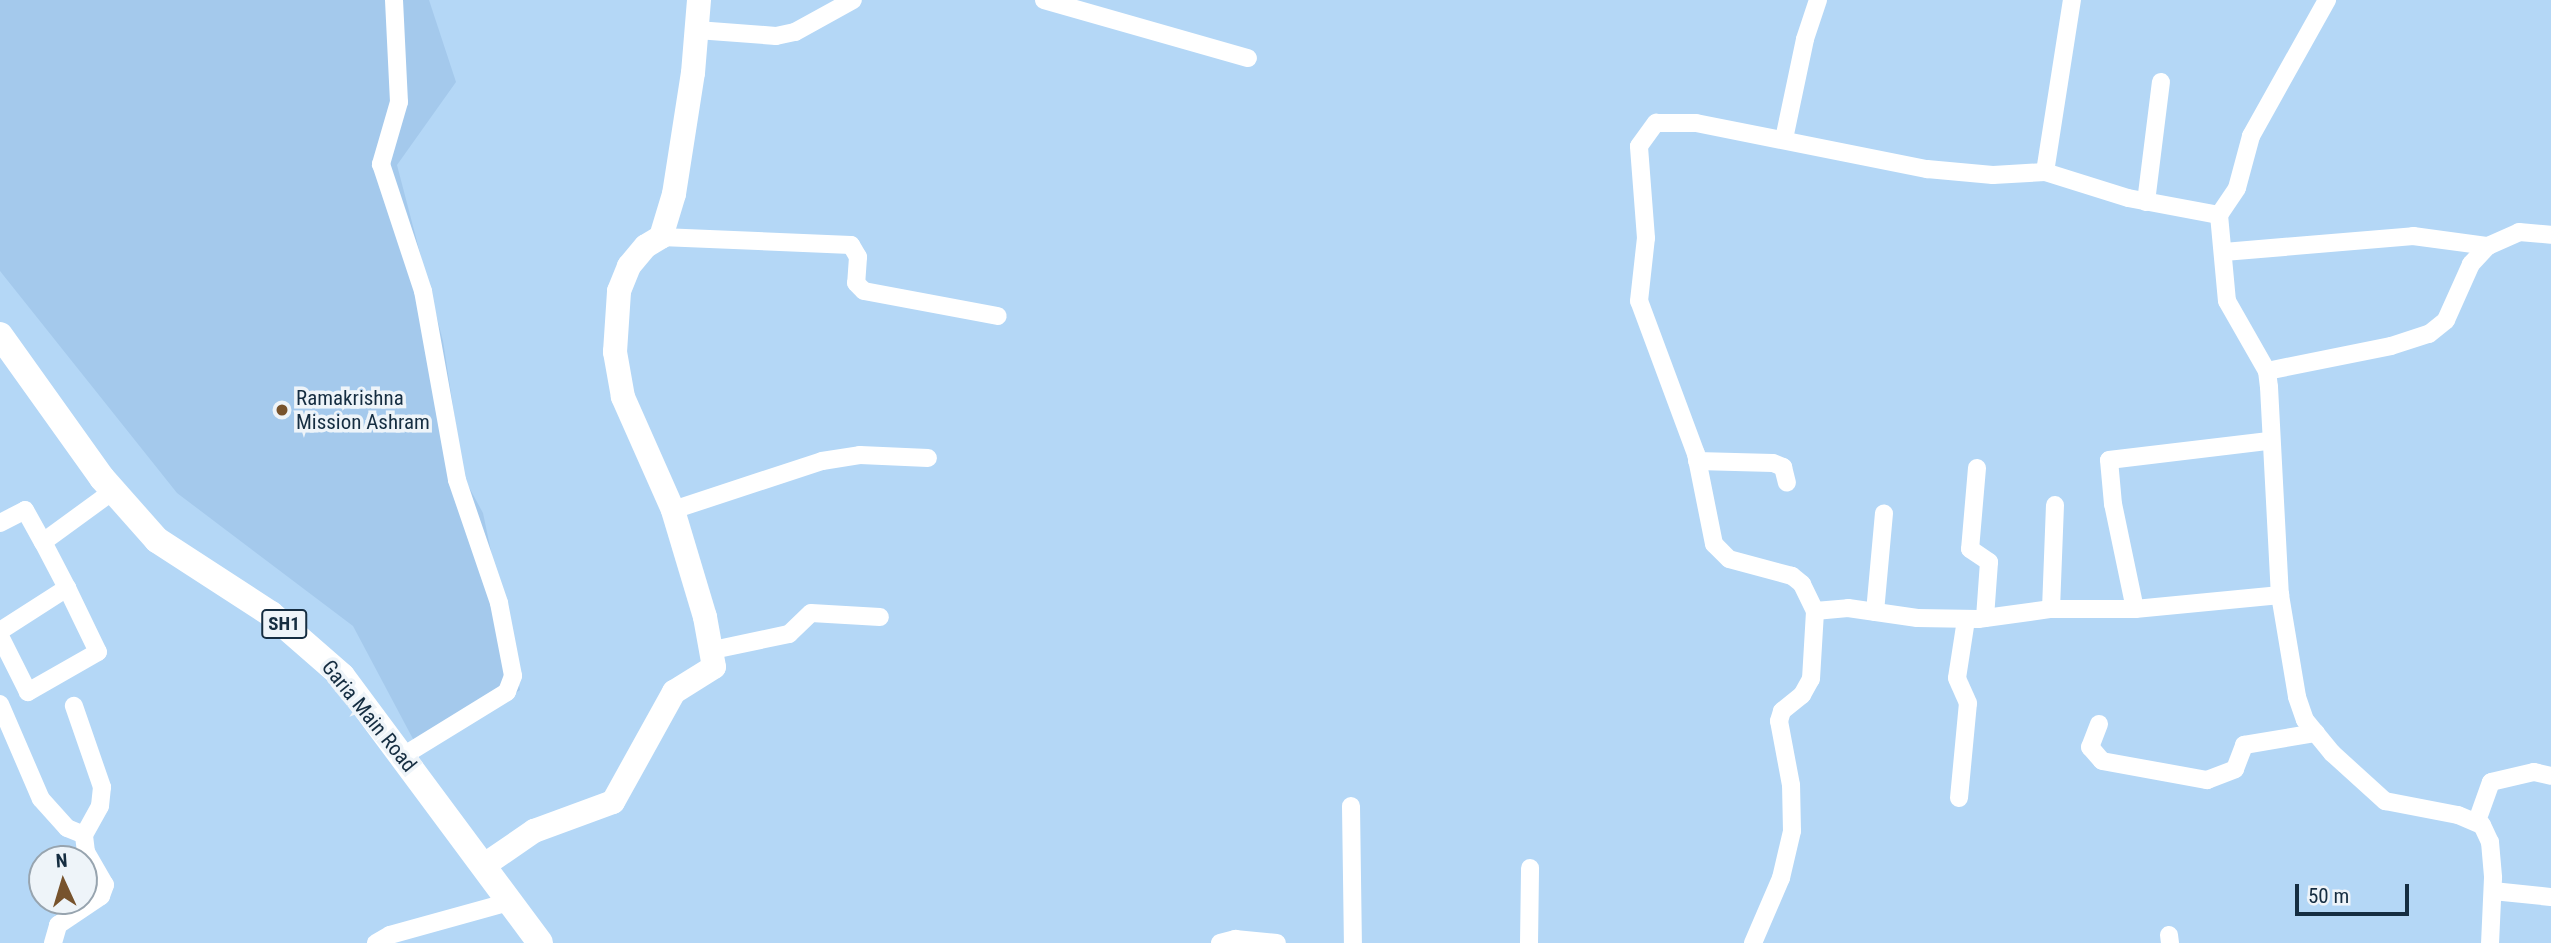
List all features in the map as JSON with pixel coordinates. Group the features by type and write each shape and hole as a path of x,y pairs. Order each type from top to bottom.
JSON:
{"main road":[{"name":"Garia Main Road","path":"0,335 113,491 158,540 271,614 312,647 342,676 540,943"}],"street":[{"path":"394,0 399,102 381,164 423,291 457,480 499,603 513,676 507,692 403,756"},
{"path":"662,237 683,145 699,0"},
{"path":"697,30 754,37 786,34 852,0"},
{"path":"1044,0 1248,58"},
{"path":"1784,139 1805,39 1818,0"},
{"path":"2045,172 2072,0"},
{"path":"2327,0 2251,136 2237,188 2219,215 2231,313 2267,371 2280,595 2290,674 2305,720 2370,790 2385,800 2477,821 2490,842 2493,891 2490,943"},
{"path":"2146,202 2161,82"},
{"path":"1753,943 1781,878 1792,831 1791,785 1779,721 1782,711 1802,695 1811,679 1815,611 1802,584 1792,576 1729,559 1718,551 1697,461 1639,302 1646,238 1639,146 1656,123 1668,121 1784,139 1927,169 1993,175 2045,172 2146,202 2219,215"},
{"path":"2267,371 2391,346 2439,328 2471,264 2488,246 2519,232 2551,235"},
{"path":"2224,252 2401,236 2488,246"},
{"path":"483,866 534,831 613,802 674,692 710,673 713,650 673,510 623,397 615,352 619,291 629,267 646,246 662,237 850,245 858,257 856,283 864,291 998,316"},
{"path":"2135,609 2112,504 2109,460 2269,441"},
{"path":"673,510 822,461 860,455 928,458"},
{"path":"1697,461 1773,463 1783,467 1787,483"},
{"path":"1977,468 1970,549 1989,562 1985,618"},
{"path":"43,542 113,491"},
{"path":"2051,609 2055,505"},
{"path":"0,523 25,510 67,588 97,654 28,691 0,636"},
{"path":"1875,612 1884,513"},
{"path":"0,631 67,588"},
{"path":"1815,611 1875,612 1966,620 2051,609 2135,609 2280,595"},
{"path":"713,650 789,634 811,613 880,618"},
{"path":"1959,798 1968,703 1957,678 1966,620"},
{"path":"0,704 41,799 67,828 84,835"},
{"path":"53,943 58,925 101,896 105,885 86,852 84,835 100,806 102,786 74,706"},
{"path":"2099,724 2090,747 2102,761 2207,780 2235,769 2244,745 2316,733"},
{"path":"2477,821 2491,782 2534,772 2551,776"},
{"path":"1351,806 1353,943"},
{"path":"1529,943 1530,868"},
{"path":"2493,891 2551,898"},
{"path":"376,943 390,934 509,902"},
{"path":"1220,943 1235,939 1277,943"}],"shaded area":[{"name":"Ramakrishna Mission Ashram","path":"0,0 429,0 456,82 397,165 443,341 464,478 483,513 520,690 421,754 353,626 177,493 0,271"}],"place":[{"name":"Ramakrishna Mission Ashram","path":"282,410"}]}
